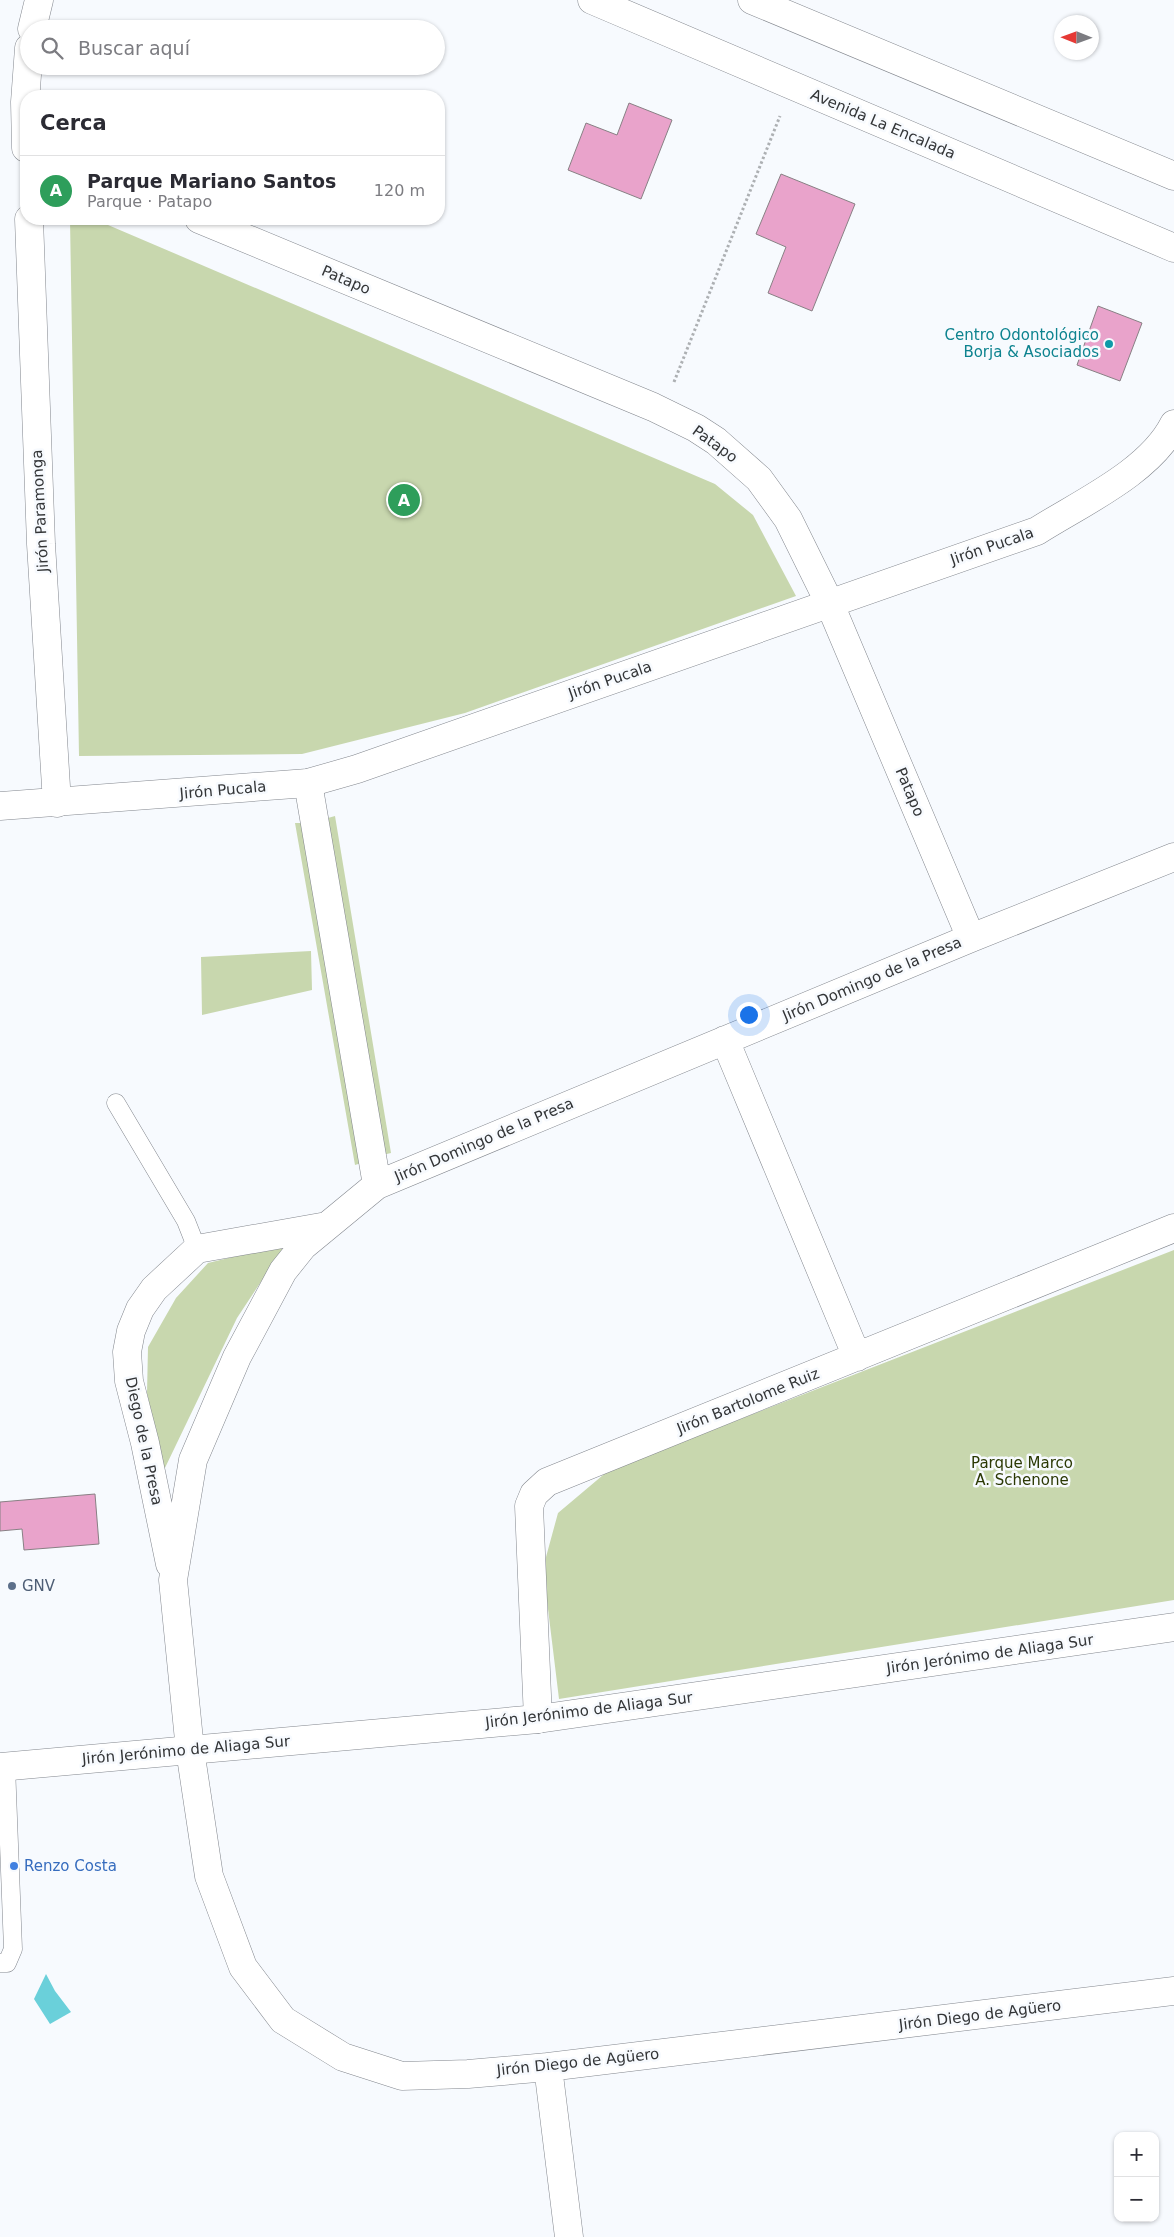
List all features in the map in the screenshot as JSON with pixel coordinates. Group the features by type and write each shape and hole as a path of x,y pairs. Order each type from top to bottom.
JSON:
{"street":[{"path":"34,20 39,0"},
{"name":"Avenida La Encalada","path":"592,0 1174,248"},
{"path":"752,0 1174,176"},
{"path":"26,90 27,75"},
{"name":"Jirón Paramonga","path":"29,225 42,544 57,803"},
{"name":"Patapo","path":"213,225 662,412 716,441 759,479 788,520 829,602 971,938"},
{"name":"Jirón Pucala","path":"0,806 308,782 357,769 829,602 1037,531 1119,480 1151,455 1174,424"},
{"path":"308,782 377,1184"},
{"name":"Jirón Domingo de la Presa","path":"190,1750 173,1580 193,1460 237,1357 283,1272 303,1246 377,1184 971,938 1174,857"},
{"path":"725,1040 856,1357"},
{"path":"198,1249 329,1226"},
{"name":"Jirón Bartolome Ruiz","path":"538,1719 529,1506 534,1494 547,1482 1174,1228"},
{"name":"Diego de la Presa","path":"173,1580 145,1443 128,1382 127,1352 131,1331 140,1309 154,1289 198,1249"},
{"name":"Jirón Jerónimo de Aliaga Sur","path":"3,1767 538,1719 1174,1627"},
{"name":"Jirón Diego de Agüero","path":"190,1750 209,1876 243,1967 283,2020 343,2057 402,2076 468,2074 548,2067 1174,1991"},
{"path":"548,2067 569,2237"}],"lane":[{"path":"116,1104 186,1222 198,1249"},
{"path":"0,1963 7,1963 13,1949 3,1767"}],"path":[{"path":"662,412 793,85"}],"green space":[{"path":"70,225 108,225 715,484 753,515 796,596 465,713 302,754 79,756"},
{"path":"335,816 391,1153 378,1156 321,820"},
{"path":"295,823 311,823 368,1161 355,1165"},
{"path":"311,951 312,990 202,1015 201,957"},
{"path":"286,1244 237,1318 163,1472 147,1393 148,1347 176,1298 208,1263"},
{"name":"Parque Marco A. Schenone","path":"1174,1250 1174,1600 559,1699 543,1568 558,1513 609,1470"}],"water":[{"path":"46,1974 55,1991 71,2012 50,2024 34,1999"}],"building":[{"path":"629,103 672,120 641,199 568,170 586,123 617,135"},
{"path":"781,174 855,204 812,311 768,293 786,247 756,234"},
{"name":"Centro Odontológico Borja & Asociados","path":"1098,306 1142,323 1120,381 1077,365"},
{"path":"95,1494 99,1544 24,1550 22,1529 0,1531 0,1502"}],"place":[{"name":"Centro Odontológico Borja & Asociados","path":"1109,344"},
{"name":"Parque Mariano Santos","path":"404,500"},
{"name":"GNV","path":"12,1586"},
{"name":"Renzo Costa","path":"14,1866"}]}
